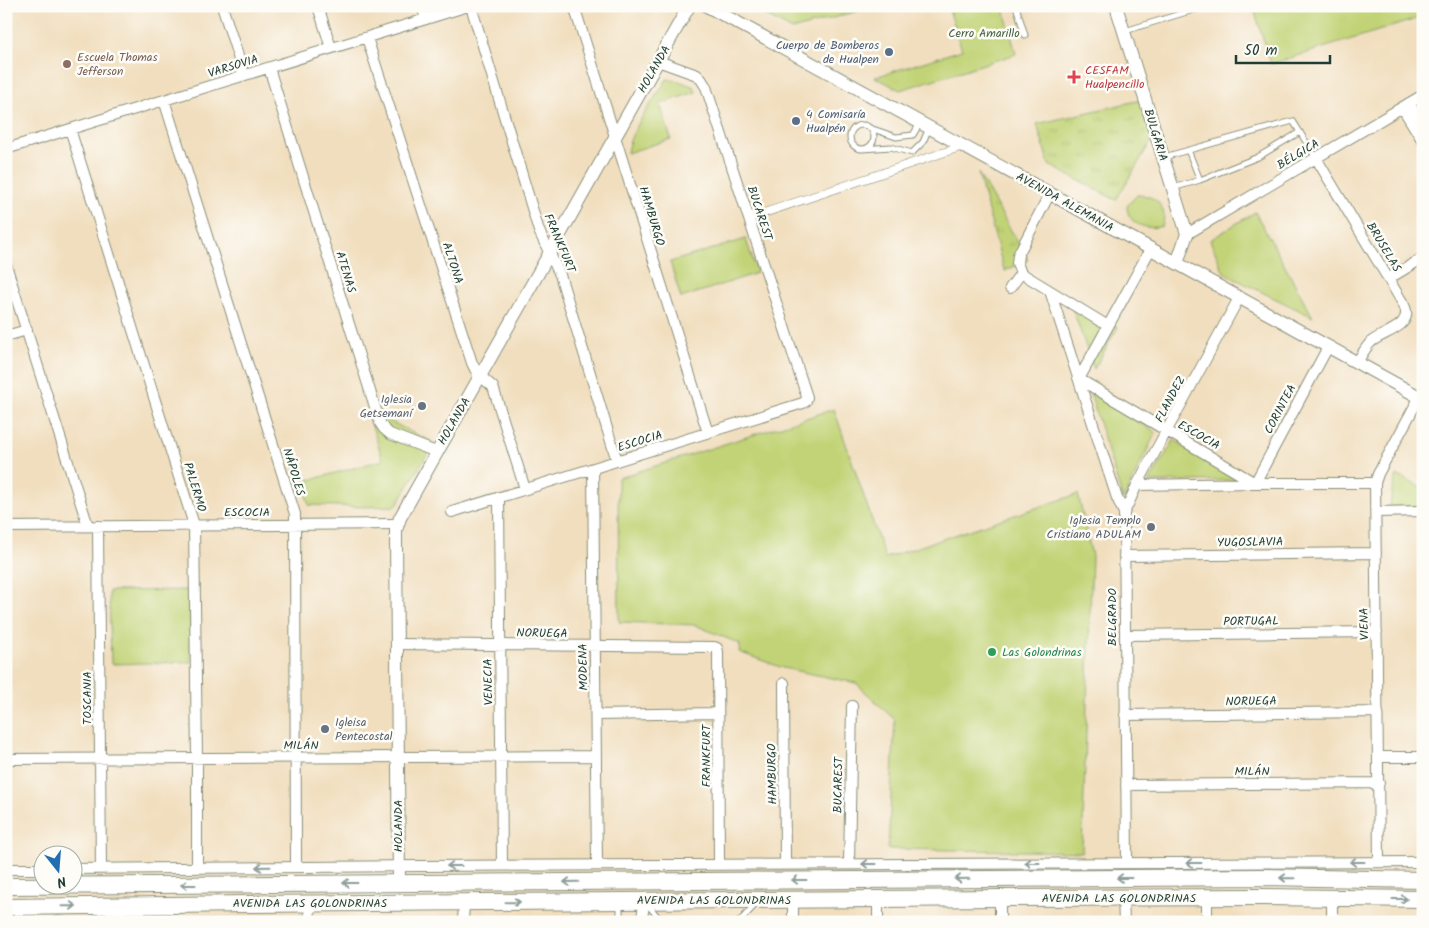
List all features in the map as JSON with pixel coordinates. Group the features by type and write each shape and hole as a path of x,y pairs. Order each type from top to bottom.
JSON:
{"main road":[{"name":"AVENIDA LAS GOLONDRINAS","path":"6,886 1264,877 1423,880"},
{"path":"385,903 395,894 399,883"},
{"path":"464,902 484,883"},
{"path":"6,897 13,907"},
{"name":"AVENIDA LAS GOLONDRINAS","path":"13,907 1000,898 1423,899"}],"street":[{"path":"222,6 244,76"},
{"path":"318,6 331,48"},
{"path":"422,6 426,19"},
{"name":"VARSOVIA","path":"6,149 469,6"},
{"name":"FRANKFURT","path":"469,6 539,230 560,275 617,461"},
{"name":"HAMBURGO","path":"574,6 708,433"},
{"name":"HOLANDA","path":"399,883 396,538 398,524 436,452 689,6"},
{"name":"AVENIDA ALEMANIA","path":"707,6 1151,248 1421,398"},
{"name":"BULGARIA","path":"1116,6 1187,234"},
{"name":"ALTONA","path":"366,38 472,363 479,376 493,387 525,489"},
{"name":"BUCAREST","path":"658,61 692,73 701,78 704,83 807,397 806,401"},
{"name":"ATENAS","path":"269,68 380,423 390,434 436,452"},
{"name":"BÉLGICA","path":"1187,234 1423,95"},
{"name":"NÁPOLES","path":"164,100 295,514 296,867"},
{"path":"1406,105 1423,126"},
{"path":"1406,105 1423,141"},
{"name":"PALERMO","path":"70,129 194,525 197,868"},
{"path":"749,218 963,146"},
{"name":"BRUSELAS","path":"1316,158 1406,309 1405,320 1399,326 1371,342 1357,363"},
{"path":"1050,193 1018,255 1017,263 1022,274 1108,326"},
{"path":"1177,264 1187,234"},
{"path":"1079,379 1151,248"},
{"path":"1388,279 1423,258"},
{"name":"TOSCANIA","path":"6,265 93,526 100,758 101,869"},
{"path":"1010,288 1022,274"},
{"name":"BELGRADO","path":"1050,291 1117,498 1124,513 1127,863"},
{"name":"FLANDEZ","path":"1124,513 1137,485 1239,298"},
{"path":"6,336 27,330"},
{"name":"CORINTEA","path":"1255,483 1328,347"},
{"name":"ESCOCIA","path":"1079,379 1255,483"},
{"name":"VIENA","path":"1379,862 1375,483 1378,474 1421,398"},
{"name":"ESCOCIA","path":"452,512 806,401"},
{"name":"MODENA","path":"593,468 597,865"},
{"path":"1137,485 1375,483"},
{"name":"VENECIA","path":"500,497 502,866"},
{"path":"1376,512 1423,511"},
{"name":"ESCOCIA","path":"6,527 398,524"},
{"name":"YUGOSLAVIA","path":"1124,556 1376,553"},
{"name":"PORTUGAL","path":"1125,635 1377,632"},
{"name":"NORUEGA","path":"397,644 717,648"},
{"name":"FRANKFURT","path":"717,648 719,865"},
{"name":"HAMBURGO","path":"784,683 785,864"},
{"name":"BUCAREST","path":"849,864 852,706"},
{"name":"NORUEGA","path":"1125,715 1378,712"},
{"path":"596,715 718,713"},
{"name":"MILÁN","path":"6,759 596,756"},
{"path":"1378,757 1423,757"},
{"name":"MILÁN","path":"1126,784 1378,783"},
{"path":"82,869 1423,862"},
{"path":"6,870 32,869"},
{"path":"1207,897 1207,922"},
{"path":"1000,898 1000,922"},
{"path":"1123,898 1124,922"},
{"path":"1332,898 1332,922"},
{"path":"878,899 878,922"},
{"path":"793,900 793,922"},
{"path":"641,922 645,901"},
{"path":"463,922 464,902"},
{"path":"309,904 310,922"},
{"path":"120,905 120,922"}],"lane":[{"path":"1016,6 1025,35"},
{"path":"1124,32 1206,6"},
{"path":"1163,157 1292,121 1316,158"},
{"path":"859,125 867,126 896,137 913,135 925,125 924,142 912,153 891,147 862,149 851,142 850,133 859,125"},
{"path":"862,149 868,147 873,141 873,133 870,128"},
{"path":"1173,188 1200,180 1258,157 1300,132"},
{"path":"1188,150 1200,180"},
{"path":"739,922 759,900"},
{"path":"620,901 620,922"},
{"path":"645,901 662,922"}],"green space":[{"path":"749,6 875,6 792,30"},
{"name":"Cerro Amarillo","path":"948,6 1003,6 1016,54 900,90 875,77 962,50"},
{"path":"1253,6 1423,6 1423,17 1271,64"},
{"path":"667,79 694,87 696,92 660,104 671,139 627,153 637,125"},
{"path":"1145,99 1156,133 1116,200 1049,165 1037,124"},
{"path":"978,173 1028,260 1005,271 1003,267"},
{"path":"1137,195 1144,195 1159,203 1164,213 1162,226 1150,228 1134,222 1130,217 1127,206"},
{"path":"1255,212 1313,317 1231,277 1223,271 1210,240"},
{"path":"746,239 757,273 681,298 670,262"},
{"path":"1070,302 1118,327 1094,369"},
{"path":"1090,393 1156,432 1123,500"},
{"path":"834,409 885,558 1078,494 1092,556 1082,852 888,849 895,720 856,683 783,668 739,652 740,644 695,625 619,622 618,478"},
{"path":"387,420 434,443 396,506 309,505 302,482 383,460 372,426"},
{"path":"1174,440 1240,480 1149,482"},
{"path":"1397,475 1423,489 1423,507 1390,508 1392,491"},
{"path":"191,590 191,662 111,664 109,591"}],"place":[{"name":"Cuerpo de Bomberos de Hualpen","path":"889,52"},
{"name":"Escuela Thomas Jefferson","path":"67,64"},
{"name":"CESFAM Hualpencillo","path":"1074,77"},
{"name":"4 Comisaría Hualpén","path":"796,121"},
{"name":"Iglesia Getsemaní","path":"422,406"},
{"name":"Iglesia Templo Cristiano ADULAM","path":"1151,527"},
{"name":"Las Golondrinas","path":"992,652"},
{"name":"Igleisa Pentecostal","path":"325,729"}]}
